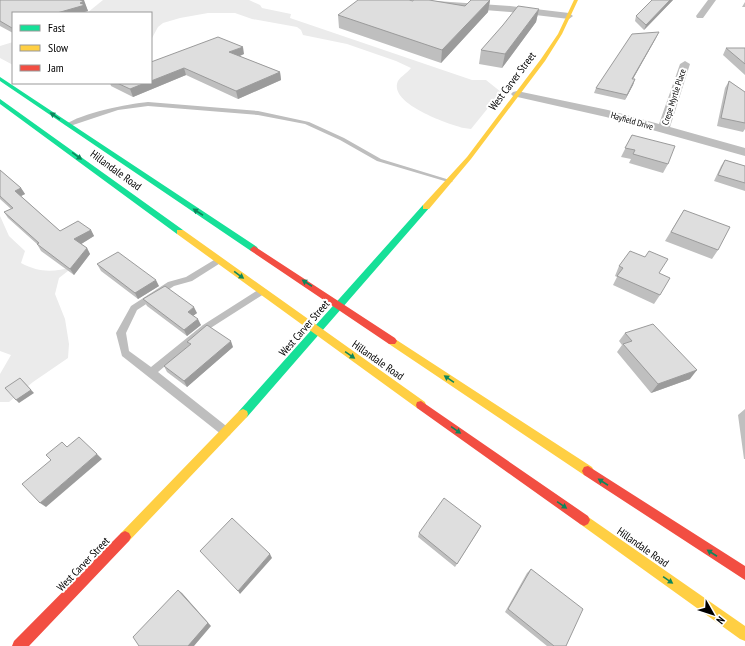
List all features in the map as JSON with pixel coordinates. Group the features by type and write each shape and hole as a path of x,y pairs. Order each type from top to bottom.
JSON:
{"main road":[{"name":"West Carver Street","path":"18,646 226,433 318,332 339,305 470,158 543,60 560,34 576,0"},
{"name":"Hillandale Road","path":"0,79 593,475 745,574"},
{"name":"Hillandale Road","path":"0,101 261,292 745,634"}],"street":[{"path":"488,0 522,1"},
{"path":"700,16 712,0"},
{"path":"429,4 447,2 569,16"},
{"name":"Crepe Myrtle Place","path":"663,130 685,64"},
{"name":"Hayfield Drive","path":"517,94 596,111 745,152"}],"lane":[{"path":"68,125 131,105 148,104 258,113 307,123 342,139 379,160 450,181"},
{"path":"219,260 188,279 172,284 134,308 121,333 126,353 226,433"},
{"path":"151,372 206,327 261,292"}],"shaded area":[{"path":"103,0 249,0 260,5 262,8 291,14 290,18 472,80 486,80 501,92 471,129 464,128 435,118 412,106 404,99 398,92 397,84 399,79 411,68 396,61 347,44 303,35 301,30 297,27 252,19 235,13 208,13 163,23 158,27 152,38 152,12 88,12"},
{"path":"12,42 12,64 0,58 0,46"},
{"path":"0,216 9,236 25,251 21,263 34,269 47,271 73,267 59,278 55,294 65,319 69,344 68,358 33,382 9,402 0,402 0,374 11,355 0,351"}],"building":[{"path":"0,0 80,0 84,2 80,3 85,5 60,12 12,12 12,28 0,21"},
{"path":"358,0 429,0 465,6 471,0 490,0 442,50 338,15"},
{"path":"652,0 670,0 646,25 636,16"},
{"path":"518,6 539,9 505,54 481,50 503,25"},
{"path":"659,32 632,79 635,79 627,95 596,88 632,34"},
{"path":"218,37 243,47 229,52 280,72 236,91 184,68 152,81 152,62"},
{"path":"726,48 745,48 745,64"},
{"path":"729,81 745,92 745,123 721,118"},
{"path":"119,84 142,84 130,89"},
{"path":"632,135 675,146 668,164 633,154 635,150 625,148"},
{"path":"725,160 745,166 745,183 718,175"},
{"path":"0,170 21,188 15,191 60,231 78,221 91,230 74,239 87,248 70,269 37,244 39,243 4,212 13,208 0,196"},
{"path":"684,210 730,227 718,250 671,232"},
{"path":"630,251 645,257 649,251 668,259 659,273 670,278 660,295 617,276 623,268 619,266"},
{"path":"118,252 156,280 135,293 97,264"},
{"path":"165,286 194,307 188,312 198,319 184,330 143,299"},
{"path":"653,324 697,370 658,384 623,344 632,341 625,333"},
{"path":"207,325 231,341 184,381 164,366 191,344 187,342"},
{"path":"20,378 31,390 16,400 5,388"},
{"path":"79,437 97,454 40,503 22,484 51,460 46,455 62,442 67,447"},
{"path":"444,498 481,526 457,564 419,533"},
{"path":"232,518 270,554 238,591 200,551"},
{"path":"531,569 583,609 566,646 554,646 508,609"},
{"path":"178,590 208,623 188,646 139,646 133,637"}],"traffic: fast":[{"path":"0,79 254,249"},
{"path":"0,101 180,232"},
{"path":"243,414 426,207"}],"traffic: slow":[{"path":"426,207 469,158 543,60 560,34 576,0"},
{"path":"180,232 421,405"},
{"path":"392,341 588,471"},
{"path":"125,537 243,414"},
{"path":"584,520 745,634"}],"traffic: jam":[{"path":"254,249 392,341"},
{"path":"421,405 584,520"},
{"path":"588,471 745,574"},
{"path":"19,646 125,537"}]}
